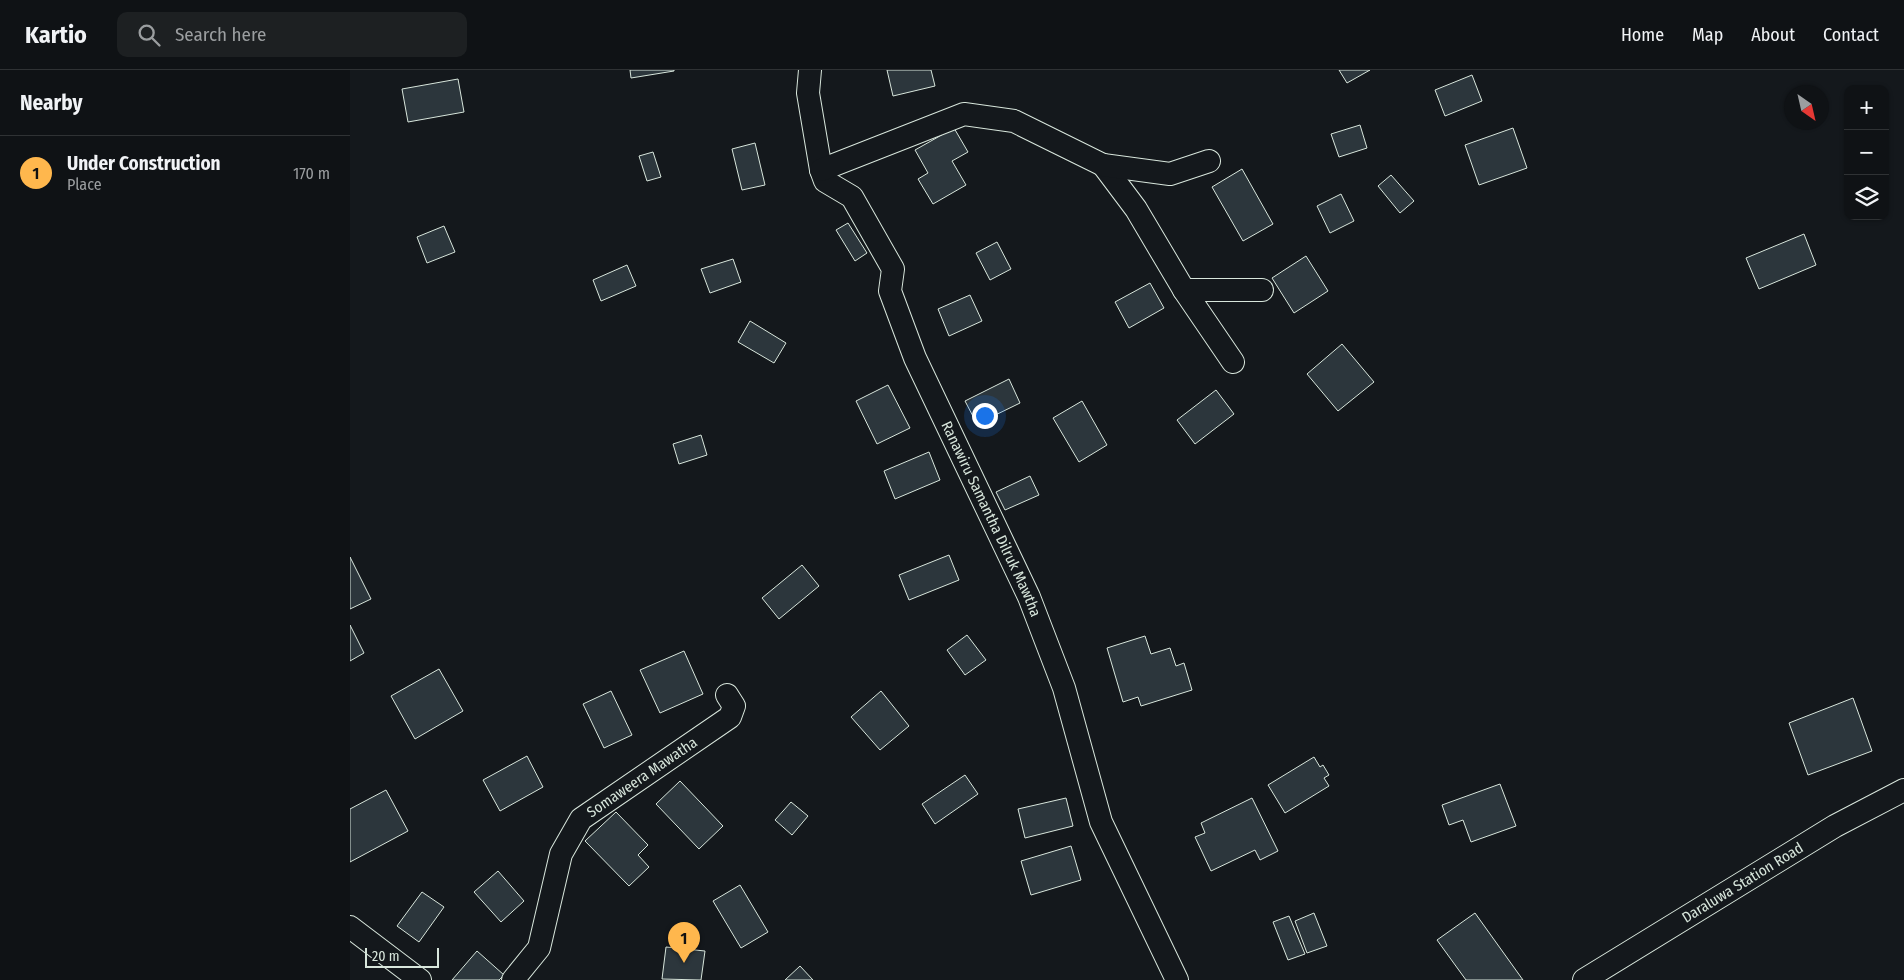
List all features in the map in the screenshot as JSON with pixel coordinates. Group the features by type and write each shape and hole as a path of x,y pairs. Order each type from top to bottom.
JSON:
{"street":[{"path":"810,70 808,93 821,170 964,114 1014,121 1103,165 1170,174 1208,161"},
{"path":"1103,165 1136,209 1184,290 1233,362"},
{"name":"Ranawiru Samantha Dilruk Mawtha","path":"821,170 825,181 852,197 893,269 890,291 915,358 1029,597 1064,688 1101,822 1178,980"},
{"path":"1184,290 1262,290"},
{"name":"Somaweera Mawatha","path":"514,980 539,948 561,854 582,819 730,718 734,706 727,695"},
{"name":"Daraluwa Station Road","path":"1584,980 1835,826 1904,790"},
{"path":"350,927 420,980"}],"building":[{"path":"630,70 674,70 674,71 631,78"},
{"path":"887,70 931,70 935,86 893,96"},
{"path":"1339,70 1370,70 1347,83"},
{"path":"1472,75 1482,101 1445,116 1435,90"},
{"path":"458,79 464,112 408,122 402,89"},
{"path":"1360,125 1367,148 1339,157 1331,134"},
{"path":"954,128 968,152 952,161 966,185 933,204 918,179 928,173 915,150"},
{"path":"1513,128 1527,168 1479,185 1465,145"},
{"path":"755,143 765,185 742,190 732,149"},
{"path":"653,152 661,177 647,181 639,156"},
{"path":"1242,169 1273,224 1243,241 1212,187"},
{"path":"1391,175 1414,201 1400,213 1378,186"},
{"path":"1341,194 1354,221 1330,233 1317,206"},
{"path":"848,223 867,253 855,261 836,230"},
{"path":"444,226 455,252 427,263 417,237"},
{"path":"1804,234 1816,265 1759,289 1746,258"},
{"path":"997,242 1011,269 990,280 976,253"},
{"path":"1306,256 1328,291 1294,313 1272,278"},
{"path":"733,259 741,282 710,293 701,269"},
{"path":"627,265 636,286 601,301 593,280"},
{"path":"1150,283 1164,308 1129,328 1115,302"},
{"path":"970,295 982,321 949,336 938,309"},
{"path":"750,321 786,343 774,363 738,342"},
{"path":"1342,344 1374,382 1338,411 1307,374"},
{"path":"1009,379 1020,403 977,424 965,401"},
{"path":"888,385 910,428 877,444 856,401"},
{"path":"1216,390 1234,414 1195,444 1177,420"},
{"path":"1082,401 1107,445 1079,462 1053,418"},
{"path":"701,435 707,455 679,464 673,444"},
{"path":"929,452 940,480 895,499 884,471"},
{"path":"1030,476 1039,495 1005,510 996,492"},
{"path":"949,555 959,580 909,600 899,575"},
{"path":"350,557 371,599 350,609"},
{"path":"802,565 819,586 779,619 762,598"},
{"path":"350,625 364,653 350,661"},
{"path":"967,635 986,660 965,675 947,650"},
{"path":"1145,636 1151,654 1170,648 1176,666 1184,663 1192,690 1141,706 1138,697 1123,702 1107,648"},
{"path":"684,651 703,694 660,713 640,670"},
{"path":"439,669 463,711 415,739 391,696"},
{"path":"611,691 632,735 604,748 583,704"},
{"path":"881,691 909,726 880,750 851,717"},
{"path":"1853,698 1872,751 1808,775 1789,723"},
{"path":"527,756 543,787 500,811 483,780"},
{"path":"1314,757 1320,767 1323,765 1329,775 1324,778 1329,786 1285,813 1268,785"},
{"path":"965,775 978,794 935,824 922,804"},
{"path":"680,781 723,826 699,849 656,804"},
{"path":"1500,784 1516,826 1471,842 1463,820 1449,825 1442,805"},
{"path":"386,790 408,831 350,862 350,809"},
{"path":"1066,798 1073,826 1025,838 1018,809"},
{"path":"1252,798 1278,851 1260,860 1255,850 1211,871 1195,837 1205,833 1201,823"},
{"path":"791,802 808,816 792,835 775,820"},
{"path":"616,812 648,845 638,855 649,867 629,886 585,841"},
{"path":"1071,846 1081,880 1031,895 1021,861"},
{"path":"498,871 524,901 501,922 474,892"},
{"path":"740,885 768,932 741,948 713,901"},
{"path":"422,892 444,907 419,942 397,926"},
{"path":"1314,913 1327,946 1307,953 1295,921"},
{"path":"1475,913 1523,980 1466,980 1437,940"},
{"path":"1289,916 1305,954 1288,960 1273,922"},
{"path":"666,947 705,951 701,980 662,979"},
{"path":"477,951 504,975 499,980 452,980"},
{"path":"800,966 813,980 785,980"}],"place":[{"name":"Under Construction","path":"684,963"}]}
